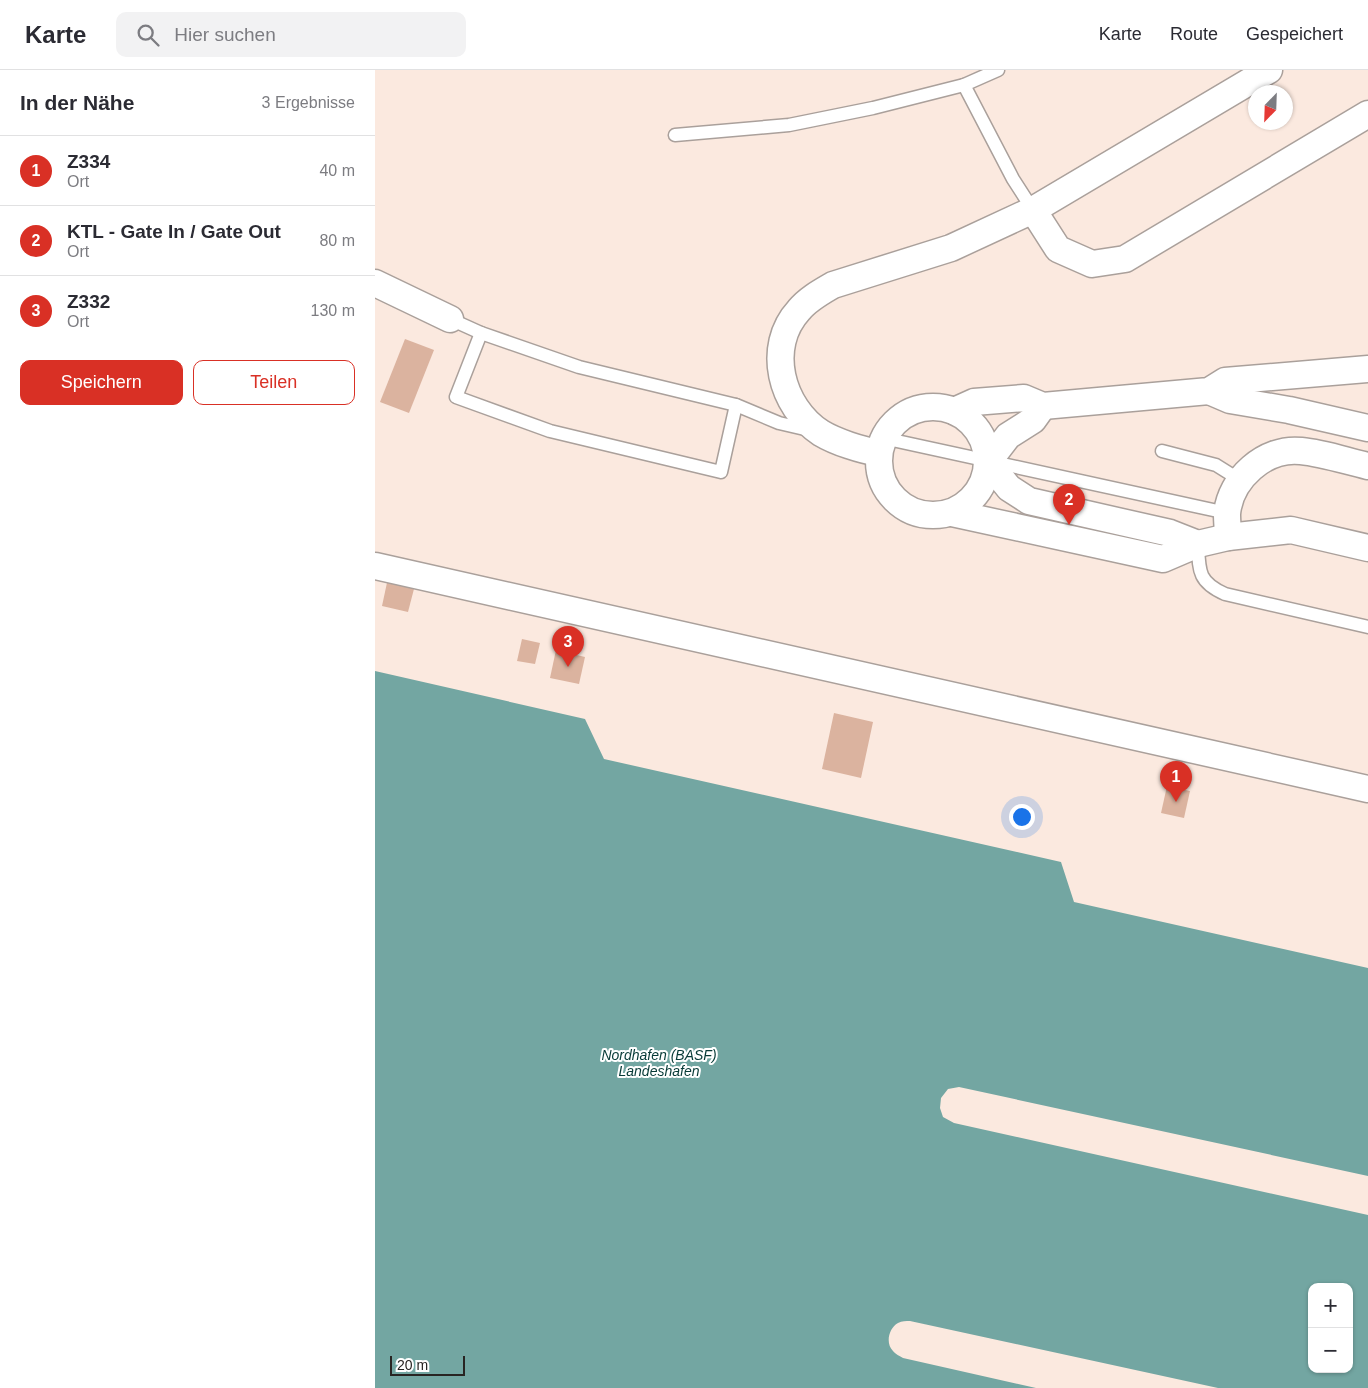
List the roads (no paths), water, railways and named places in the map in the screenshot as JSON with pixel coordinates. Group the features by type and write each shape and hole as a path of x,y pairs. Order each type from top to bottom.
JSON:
{"street":[{"path":"881,445 860,449 821,433 799,413 786,391 781,375 782,342 789,324 799,309 817,294 833,286 951,248 1033,210 1269,70"},
{"path":"1033,210 1058,249 1093,264 1125,259 1368,114"},
{"path":"375,283 450,319"},
{"path":"954,411 974,402 1024,398 1043,406 1209,391 1225,381 1368,369"},
{"path":"1209,391 1230,400 1289,410 1368,428"},
{"path":"988,462 1008,436 1033,420 1043,406"},
{"path":"927,407 954,411 968,420 979,431 985,446 988,462 983,483 977,493 962,508 951,513 938,516 910,511 888,493 881,480 878,466 881,445 891,427 901,417 913,410 927,407"},
{"path":"1228,525 1233,494 1240,480 1256,464 1272,454 1300,450 1368,466"},
{"path":"988,462 1009,488 1029,501 1170,533 1198,544"},
{"path":"951,513 1163,559 1198,544 1228,525 1291,530 1368,548"},
{"path":"375,566 1368,789"}],"lane":[{"path":"675,136 789,125 873,108 964,85 997,70"},
{"path":"964,85 1013,179 1033,210"},
{"path":"450,319 481,334 579,367 736,405 779,423 821,433"},
{"path":"481,334 456,397 550,431 721,472 736,405"},
{"path":"881,445 988,462 1228,525"},
{"path":"1162,451 1216,465 1240,480"},
{"path":"1198,544 1199,568 1203,580 1211,588 1225,594 1368,627"}],"water":[{"name":"Nordhafen (BASF) Landeshafen","path":"375,671 585,719 604,759 1061,862 1074,902 1368,968 1368,1176 959,1087 948,1089 941,1098 940,1108 943,1117 954,1123 1368,1215 1368,1388 1218,1388 910,1321 898,1323 890,1332 889,1344 891,1348 903,1358 1036,1388 375,1388"}],"place":[{"name":"KTL - Gate In / Gate Out","path":"1069,525"},
{"name":"Z332","path":"568,667"},
{"name":"Z334","path":"1176,802"}]}
